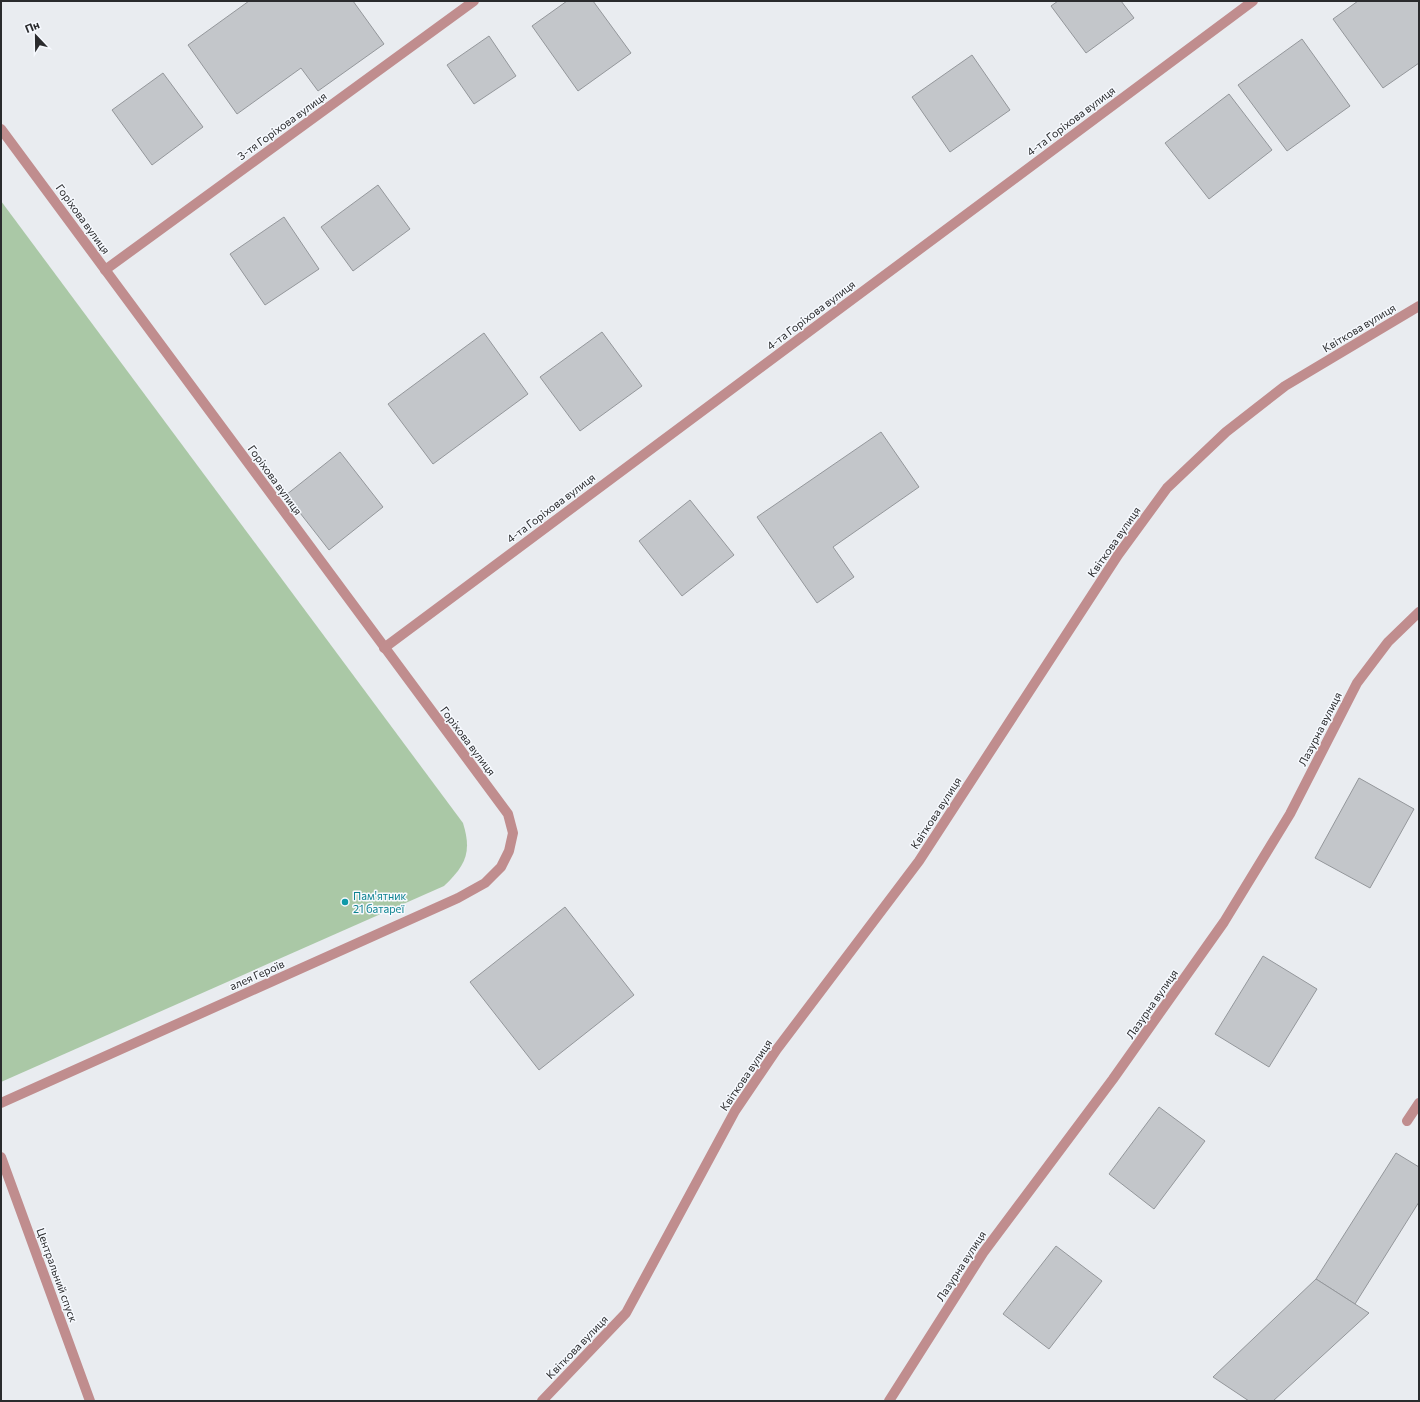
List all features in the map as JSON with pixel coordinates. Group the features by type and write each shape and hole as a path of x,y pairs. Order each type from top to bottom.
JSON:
{"street":[{"name":"3-тя Горіхова вулиця","path":"105,270 474,1"},
{"name":"4-та Горіхова вулиця","path":"384,648 1253,1"},
{"name":"Горіхова вулиця","path":"1,129 508,814 513,833 509,851"},
{"name":"Квіткова вулиця","path":"542,1401 626,1313 735,1111 777,1049 919,861 1118,555 1167,488 1226,432 1285,386 1419,306"},
{"name":"Лазурна вулиця","path":"889,1401 983,1253 1113,1079 1224,922 1290,814 1357,683 1388,642 1419,612"},
{"name":"алея Героїв","path":"1,1103 458,898 485,882 501,867 509,851"},
{"path":"1407,1121 1419,1103"},
{"name":"Центральний спуск","path":"1,1157 90,1401"}],"green space":[{"path":"1,201 463,823 466,833 467,850 465,858 458,871 444,886 1,1082"}],"building":[{"path":"249,1 353,1 384,44 318,91 301,68 237,114 188,45"},
{"path":"567,1 593,1 631,53 578,91 532,26"},
{"path":"1058,1 1121,1 1134,18 1086,53 1051,6"},
{"path":"1358,1 1419,1 1419,63 1383,88 1333,19"},
{"path":"489,36 516,76 474,104 447,65"},
{"path":"1302,39 1350,106 1287,151 1238,85"},
{"path":"972,55 1010,110 950,152 912,97"},
{"path":"163,73 203,127 152,165 112,110"},
{"path":"1229,94 1272,150 1209,199 1165,143"},
{"path":"378,185 410,229 353,271 321,227"},
{"path":"284,217 319,269 265,305 230,254"},
{"path":"602,332 642,386 580,431 540,377"},
{"path":"484,333 528,394 433,464 388,404"},
{"path":"881,432 919,487 833,547 854,577 817,603 757,517"},
{"path":"340,452 383,507 329,550 286,495"},
{"path":"690,500 734,555 682,596 639,541"},
{"path":"1359,778 1414,809 1370,888 1315,858"},
{"path":"565,907 634,995 539,1070 470,982"},
{"path":"1263,956 1317,989 1269,1067 1215,1034"},
{"path":"1159,1107 1205,1141 1154,1209 1109,1174"},
{"path":"1396,1153 1419,1167 1419,1202 1355,1304 1316,1279"},
{"path":"1056,1246 1102,1281 1049,1349 1003,1314"},
{"path":"1316,1279 1369,1313 1273,1401 1249,1401 1213,1377"}],"place":[{"name":"Пам'ятник 21 батареї","path":"345,902"}]}
